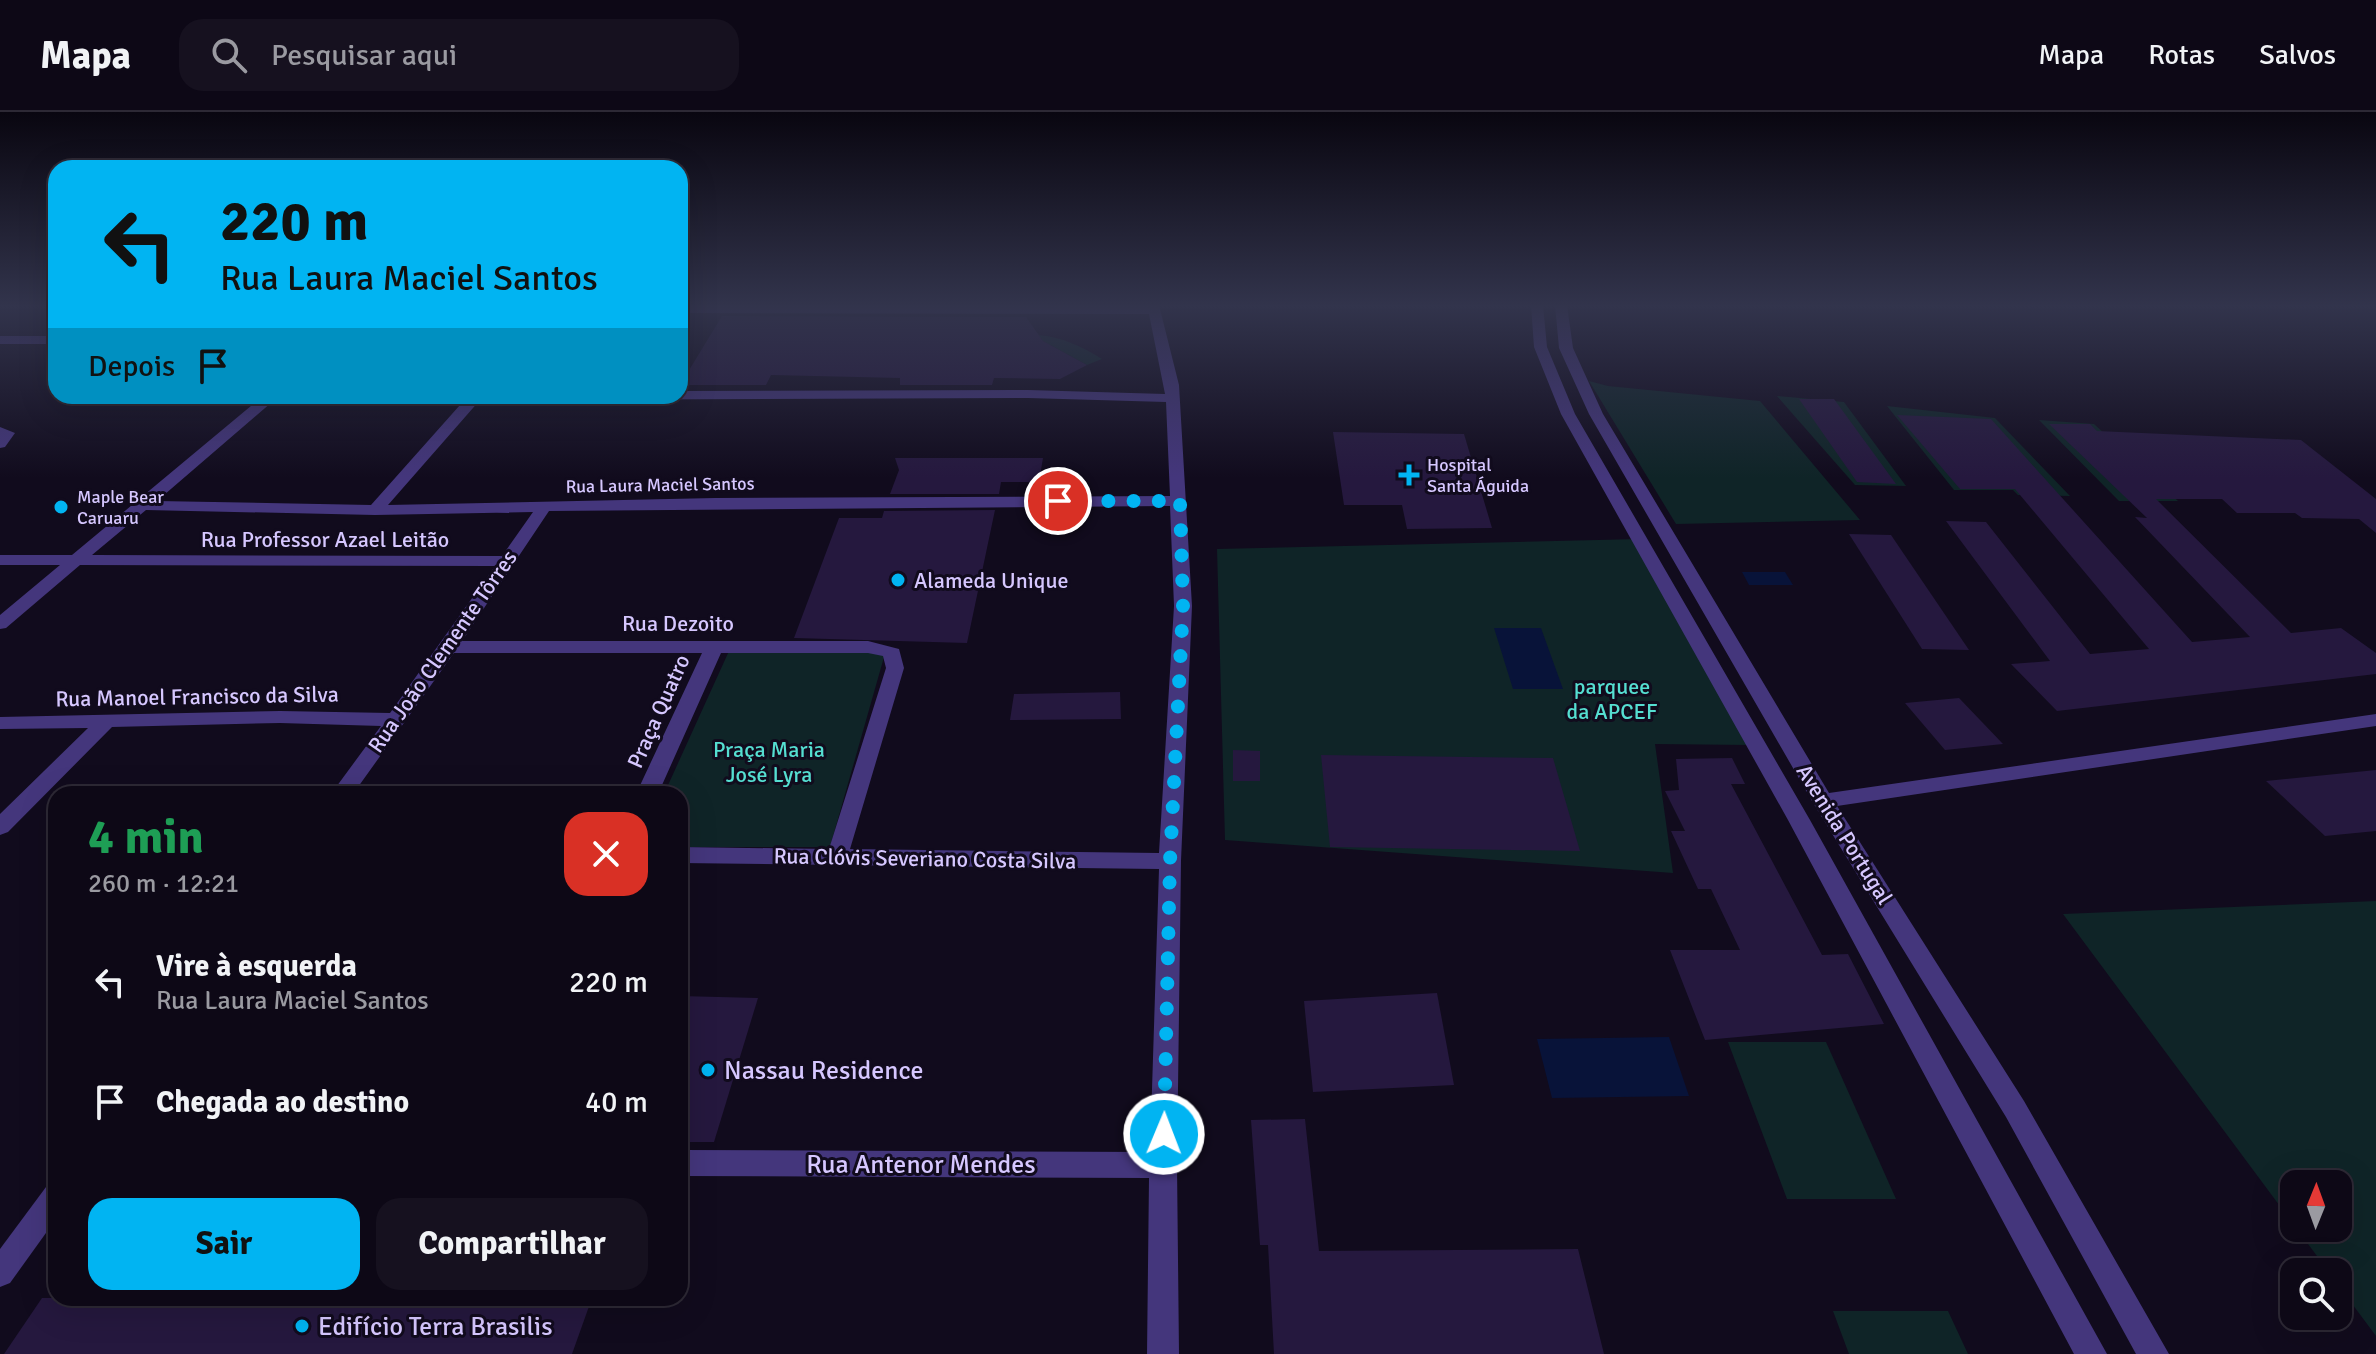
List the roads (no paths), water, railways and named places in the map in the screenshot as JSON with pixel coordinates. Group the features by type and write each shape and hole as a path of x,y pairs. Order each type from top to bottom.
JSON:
{"street":[{"path":"1163,1354 1163,1165 1170,861 1183,606 1180,501 1168,363"},
{"name":"Avenida Portugal","path":"1546,363 1568,414 1799,820 2091,1354"},
{"name":"Avenida Portugal","path":"1573,363 1596,414 1823,801 2015,1109 2153,1354"},
{"path":"688,396 1028,394 1173,398"},
{"path":"0,624 262,404"},
{"path":"375,510 469,404"},
{"path":"0,431 8,433 0,444"},
{"name":"Rua Laura Maciel Santos","path":"142,505 375,510 715,503 1180,501"},
{"name":"Rua João Clemente Tôrres","path":"348,786 449,647 543,508"},
{"name":"Rua Professor Azael Leitão","path":"0,560 506,561"},
{"name":"Rua Dezoito","path":"449,647 883,648 892,653 895,668 837,857"},
{"name":"Praça Quatro","path":"651,786 714,647"},
{"name":"Rua Manoel Francisco da Silva","path":"0,723 280,717 394,720"},
{"path":"1823,801 2376,720"},
{"path":"0,827 105,722"},
{"name":"Rua Clóvis Severiano Costa Silva","path":"688,855 1170,861"},
{"name":"Rua Antenor Mendes","path":"688,1163 1163,1165"},
{"path":"0,1273 48,1207"}],"water":[{"path":"1742,572 1785,572 1793,585 1749,585"},
{"path":"1494,628 1541,628 1563,689 1513,689"},
{"path":"1669,1037 1689,1096 1552,1098 1537,1039"}],"place":[{"name":"Hospital Santa Águida","path":"1409,475"},
{"name":"Maple Bear Caruaru","path":"61,507"},
{"name":"Alameda Unique","path":"898,580"},
{"name":"Nassau Residence","path":"708,1070"},
{"name":"Edifício Terra Brasilis","path":"302,1326"}],"park label":[{"name":"parquee da APCEF","path":"1612,698"},
{"name":"Praça Maria José Lyra","path":"769,762"}]}
